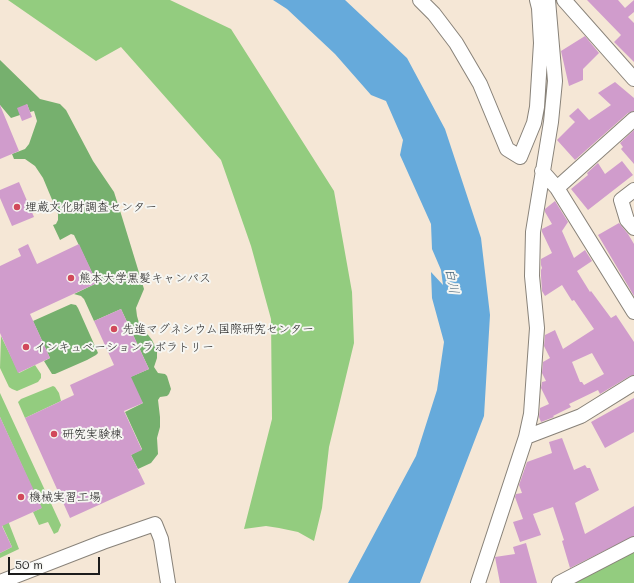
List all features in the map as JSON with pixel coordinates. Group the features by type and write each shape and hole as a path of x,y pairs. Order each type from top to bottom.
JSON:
{"street":[{"path":"420,0 434,14 456,43 480,84 507,148 520,157 534,123 537,106 541,43 539,8 537,0"},
{"path":"478,583 526,437 531,414 537,328 532,276 533,232 551,122 555,82 548,0"},
{"path":"564,0 634,79"},
{"path":"556,188 634,119"},
{"path":"542,171 556,188 633,310"},
{"path":"634,190 621,200 627,220 634,228"},
{"path":"526,437 581,416 634,383"},
{"path":"0,582 103,542 155,524 161,539 168,583"},
{"path":"560,583 634,544"}],"green space":[{"path":"8,0 170,0 231,29 334,191 352,292 354,343 329,447 322,508 314,541 298,532 279,528 266,526 244,529 272,419 271,319 251,246 221,160 121,47 96,61"},
{"path":"0,60 40,99 60,104 66,110 93,161 114,192 144,289 136,308 139,323 152,340 157,350 157,358 154,367 158,373 165,374 167,376 171,389 167,396 160,397 158,400 160,427 157,438 158,454 151,463 138,469 131,455 142,449 125,412 143,403 121,381 149,369 121,309 94,321 84,299 81,296 74,294 97,283 74,235 71,234 60,240 53,225 56,224 58,220 58,214 43,178 35,166 25,159 14,159 12,154 25,149 29,144 37,121 34,111 30,112 27,104 20,115 11,118 0,105"},
{"path":"71,304 76,305 78,308 98,353 87,360 52,374 44,361 50,358 33,321"},
{"path":"1,336 19,373 35,365 41,374 41,378 38,382 17,391 9,387 0,368"},
{"path":"53,386 59,393 61,401 25,418 18,402 21,399"},
{"path":"0,393 61,525 58,532 54,534 48,522 39,525 33,512 41,508 0,417"},
{"path":"3,508 19,549 0,558 0,553 12,547 1,523"},
{"path":"634,544 634,583 559,583"}],"water":[{"name":"白川","path":"273,0 345,0 407,58 445,129 481,238 490,315 484,416 420,583 348,583 416,456 437,390 444,342 432,298 431,272 443,285 441,270 432,249 431,224 400,155 403,140 386,101 371,95 335,54 287,9"}],"building":[{"path":"587,0 618,0 625,8 634,0 634,12 628,17 634,23 634,62 614,42 621,35"},
{"path":"585,36 599,53 583,69 583,80 569,86 561,51"},
{"path":"615,82 634,98 634,111 628,113 575,160 557,140 575,122 569,116 578,108 589,120 611,105 598,93"},
{"path":"27,104 32,117 22,121 17,108"},
{"path":"0,105 19,151 0,159"},
{"path":"634,130 634,164 621,149 623,147 620,143"},
{"path":"622,161 633,175 588,210 571,189 588,175 587,173 598,163 605,174"},
{"name":"埋蔵文化財調査センター","path":"19,182 34,217 12,226 0,198 0,190"},
{"path":"555,201 568,222 562,231 574,258 585,250 592,261 577,271 590,292 591,291 611,318 616,315 634,342 634,375 600,394 598,390 569,404 571,407 553,416 554,417 541,422 539,417 540,408 549,404 541,388 542,382 546,381 542,373 543,362 550,358 544,346 545,335 555,330 563,349 594,329 574,300 572,301 562,285 545,296 542,291 541,259 552,253 542,232 542,229 552,224 545,212 545,209","holes":["592,353 604,374 584,385 580,382 572,362"]},
{"path":"619,223 634,244 634,296 598,235"},
{"path":"28,244 37,264 79,244 97,283 30,314 50,358 18,373 0,333 0,266 21,256 18,249"},
{"name":"研究実験棟","path":"121,309 149,369 131,377 143,403 124,411 142,450 131,455 145,484 70,518 25,418 74,395 70,385 114,365 94,321"},
{"path":"634,398 634,432 605,448 591,422"},
{"name":"機械実習工場","path":"0,417 42,508 2,526 12,547 0,553"},
{"path":"562,438 574,470 585,465 587,468 590,468 599,490 575,503 585,534 634,506 634,536 570,568 562,541 564,540 553,507 533,514 541,535 520,542 513,522 523,519 515,497 516,494 522,493 519,485 527,462 552,453 549,442"},
{"path":"526,543 537,583 500,583 495,557 515,554 513,547"}],"place":[{"name":"埋蔵文化財調査センター","path":"17,207"},
{"name":"熊本大学黒髪キャンパス","path":"71,278"},
{"name":"先進マグネシウム国際研究センター","path":"114,329"},
{"name":"インキュベーションラボラトリー","path":"26,347"},
{"name":"研究実験棟","path":"54,434"},
{"name":"機械実習工場","path":"21,497"}]}
